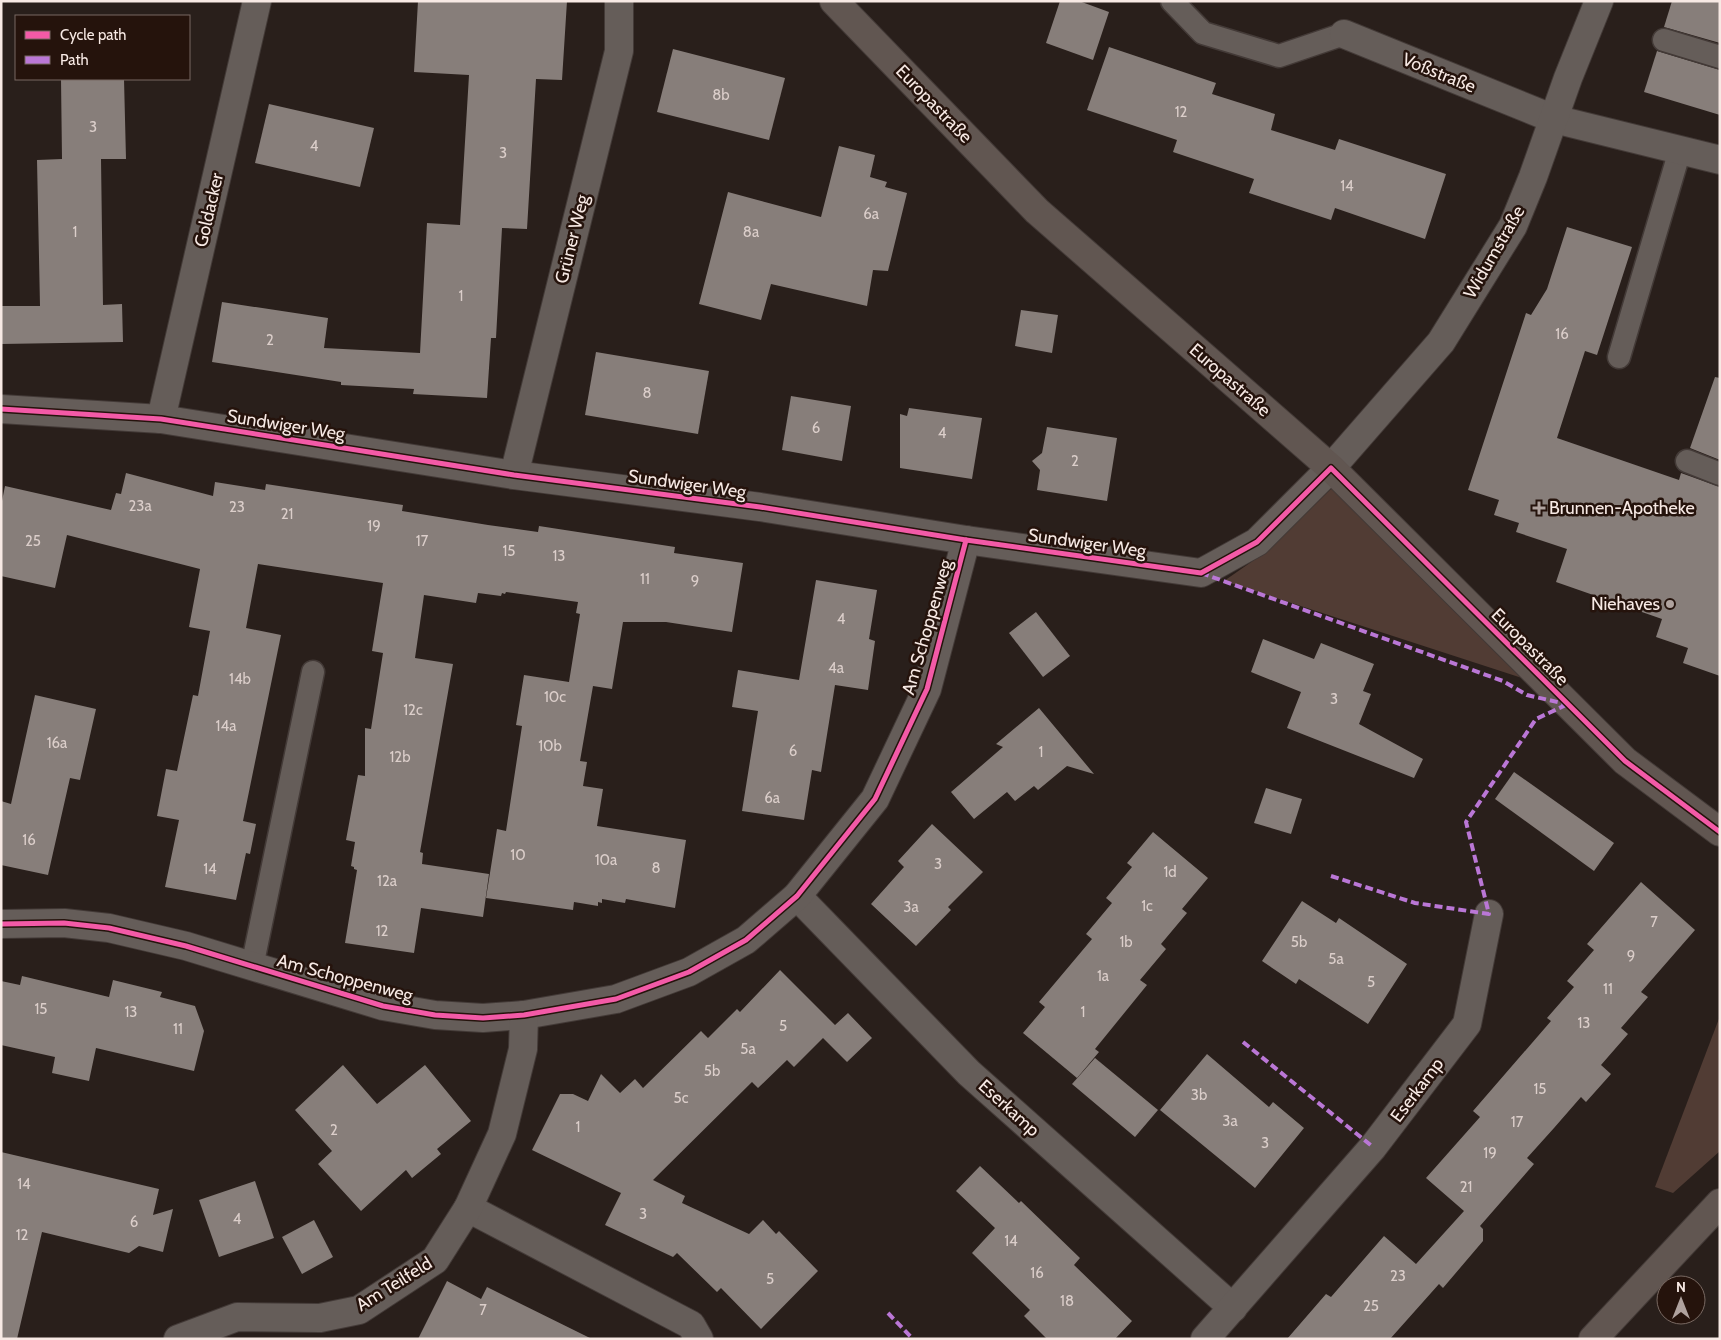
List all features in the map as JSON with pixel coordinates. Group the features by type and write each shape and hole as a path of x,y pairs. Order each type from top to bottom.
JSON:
{"street":[{"name":"Goldacker","path":"161,419 257,1"},
{"name":"Grüner Weg","path":"514,474 619,51 618,1"},
{"name":"Europastraße","path":"834,1 1037,211 1330,468 1625,761 1720,832"},
{"name":"Widumstraße","path":"1330,468 1441,342 1514,226 1599,1"},
{"name":"Voßstraße","path":"1344,34 1554,119 1720,160"},
{"name":"Sundwiger Weg","path":"1,409 161,419 514,474 760,507 966,540 1201,573 1257,542 1330,468"},
{"name":"Am Schoppenweg","path":"1,924 64,923 109,928 186,946 383,1006 435,1015 483,1018 524,1016 616,999 689,972 746,940 796,896 875,799 927,689 966,540"},
{"name":"Eserkamp","path":"796,896 970,1073 1233,1308"},
{"name":"Eserkamp","path":"1205,1339 1373,1147 1467,1024 1489,914"},
{"name":"Am Teilfeld","path":"178,1339 236,1317 322,1328 359,1310 436,1260 468,1208 502,1134 523,1049 524,1016"},
{"path":"1593,1339 1720,1203"},
{"path":"468,1208 695,1332"}],"lane":[{"name":"Voßstraße","path":"1172,1 1203,33 1279,56 1344,34"},
{"path":"1664,40 1720,57"},
{"path":"1619,357 1680,150"},
{"path":"1687,461 1720,474"},
{"path":"252,967 313,672"}],"shaded area":[{"path":"1332,488 1522,678 1224,581 1267,551"},
{"path":"1720,1016 1720,1151 1673,1193 1655,1187"}],"building":[{"path":"418,1 567,1 562,80 536,79 527,229 502,228 496,338 491,338 487,398 413,394 414,389 341,385 341,382 212,362 222,302 328,318 324,348 420,353 427,223 460,225 469,75 414,72"},
{"path":"1060,1 1079,1 1109,12 1093,60 1046,43"},
{"path":"1672,1 1720,1 1720,43 1664,27"},
{"path":"1109,47 1216,83 1212,94 1275,114 1271,130 1335,150 1339,139 1446,174 1425,239 1335,208 1331,220 1249,193 1254,179 1173,152 1177,140 1087,110"},
{"path":"673,49 785,78 769,140 657,112"},
{"path":"1657,51 1720,70 1720,115 1644,92"},
{"path":"61,80 124,80 126,159 101,159 103,305 122,304 123,342 1,344 1,306 40,306 37,160 62,159"},
{"path":"269,104 374,128 360,187 255,163"},
{"path":"839,146 875,155 870,177 887,182 885,187 907,193 888,271 873,270 867,306 771,284 761,320 699,304 728,192 821,217"},
{"path":"1567,227 1632,247 1597,355 1585,351 1557,438 1679,480 1681,473 1720,487 1720,676 1683,663 1688,648 1656,637 1662,619 1556,582 1567,549 1516,532 1519,523 1494,515 1499,500 1468,490 1526,313 1531,315 1547,289"},
{"path":"1021,310 1058,315 1052,353 1015,346"},
{"path":"596,352 709,371 698,434 585,415"},
{"path":"1715,377 1720,378 1720,460 1690,448"},
{"path":"791,396 851,406 842,461 782,450"},
{"path":"909,408 982,418 972,479 900,468 900,414 907,416"},
{"path":"1047,427 1117,438 1107,501 1037,490 1040,470 1032,461 1042,453"},
{"path":"126,473 213,496 215,482 265,490 266,484 403,505 402,511 488,525 538,532 539,526 675,547 674,553 743,563 732,632 666,622 623,622 612,689 593,686 580,761 587,762 583,786 603,789 597,826 686,840 675,908 626,899 625,903 602,899 602,903 598,902 598,906 574,902 573,910 486,898 497,829 506,831 522,726 516,725 524,675 569,682 580,614 576,613 578,602 506,592 505,594 502,593 501,596 478,593 476,603 424,595 415,658 453,664 420,852 423,853 422,864 489,874 483,917 421,908 414,953 345,943 357,870 351,866 355,842 346,840 358,775 365,776 365,728 371,729 383,653 372,651 383,583 258,564 246,628 281,635 243,821 256,824 250,854 246,853 236,900 165,887 179,820 157,816 166,769 177,771 193,695 198,696 210,631 189,627 200,569 67,535 55,588 1,576 1,506 5,486 111,510 116,493 121,494"},
{"path":"816,580 877,590 869,639 875,641 868,690 835,685 821,772 812,770 804,820 742,811 758,711 732,707 738,670 799,680"},
{"path":"1036,612 1070,656 1043,677 1009,633"},
{"path":"1263,639 1314,659 1321,643 1374,664 1363,691 1371,694 1359,724 1423,759 1414,778 1287,728 1301,692 1251,672"},
{"path":"35,695 96,709 80,780 70,778 48,875 1,865 1,801 11,804"},
{"path":"1039,708 1094,774 1067,766 1038,790 1034,786 1015,801 1007,792 974,819 951,792 1003,747 996,744"},
{"path":"1514,772 1614,843 1594,871 1495,799"},
{"path":"1266,788 1302,799 1291,834 1254,823"},
{"path":"932,824 983,872 948,907 951,910 916,946 871,904 904,867 898,861"},
{"path":"1153,832 1208,878 1182,909 1187,913 1161,944 1166,949 1140,980 1147,985 1095,1049 1099,1052 1077,1078 1023,1033 1045,1007 1039,1002 1092,939 1086,934 1112,903 1106,898 1132,867 1127,863"},
{"path":"1641,882 1695,930 1641,992 1648,997 1621,1028 1628,1034 1601,1065 1611,1074 1586,1102 1581,1097 1527,1158 1534,1164 1480,1226 1483,1229 1483,1241 1443,1288 1439,1284 1390,1339 1287,1339 1326,1294 1331,1297 1384,1236 1416,1264 1464,1211 1426,1178 1480,1117 1473,1111 1551,1021 1547,1018 1574,987 1567,981 1594,950 1587,944"},
{"path":"1302,901 1336,923 1339,918 1407,964 1368,1024 1299,979 1296,984 1262,961"},
{"path":"780,970 835,1025 848,1013 872,1038 847,1062 823,1038 794,1067 787,1060 758,1088 752,1082 653,1180 685,1196 682,1203 749,1234 763,1220 776,1234 779,1231 818,1271 761,1329 721,1288 717,1292 677,1253 673,1257 605,1225 621,1193 532,1150 560,1094 573,1094 588,1101 601,1074 620,1093 635,1079 643,1088 701,1031 708,1038 737,1009 740,1012"},
{"path":"22,976 109,997 113,980 162,992 160,997 195,1006 204,1031 194,1071 96,1048 89,1081 52,1073 55,1057 1,1045 1,981 20,985"},
{"path":"1207,1054 1269,1107 1273,1102 1304,1128 1255,1188 1160,1110"},
{"path":"1095,1058 1158,1110 1135,1137 1072,1084"},
{"path":"343,1065 377,1104 425,1065 471,1121 437,1149 441,1154 412,1178 406,1170 361,1211 318,1164 332,1151 295,1110"},
{"path":"1,1152 159,1189 153,1215 173,1209 163,1252 139,1246 129,1253 42,1232 17,1339 1,1339"},
{"path":"980,1166 1019,1203 1021,1201 1080,1258 1074,1265 1132,1321 1115,1339 1047,1339 1024,1316 1030,1310 972,1253 995,1228 956,1191"},
{"path":"255,1181 274,1238 219,1257 199,1200"},
{"path":"314,1220 333,1257 302,1274 282,1237"},
{"path":"447,1281 481,1299 487,1287 592,1339 418,1339"}],"marked path":[{"path":"1201,573 1503,681 1527,695 1566,704"},
{"path":"1331,876 1415,903 1489,914 1466,822 1536,719 1568,704"},
{"path":"1243,1042 1373,1147"},
{"path":"888,1313 913,1339"}],"cycle path":[{"path":"1,409 161,419 514,475 760,507 966,540 1201,573 1257,542 1331,468 1625,761 1720,832"},
{"path":"1,924 64,923 109,928 186,946 383,1006 435,1015 483,1018 524,1015 616,999 689,972 746,940 797,896 875,799 927,689 966,540"}],"place":[{"name":"Brunnen-Apotheke","path":"1539,508"},
{"name":"Niehaves","path":"1670,604"}]}
